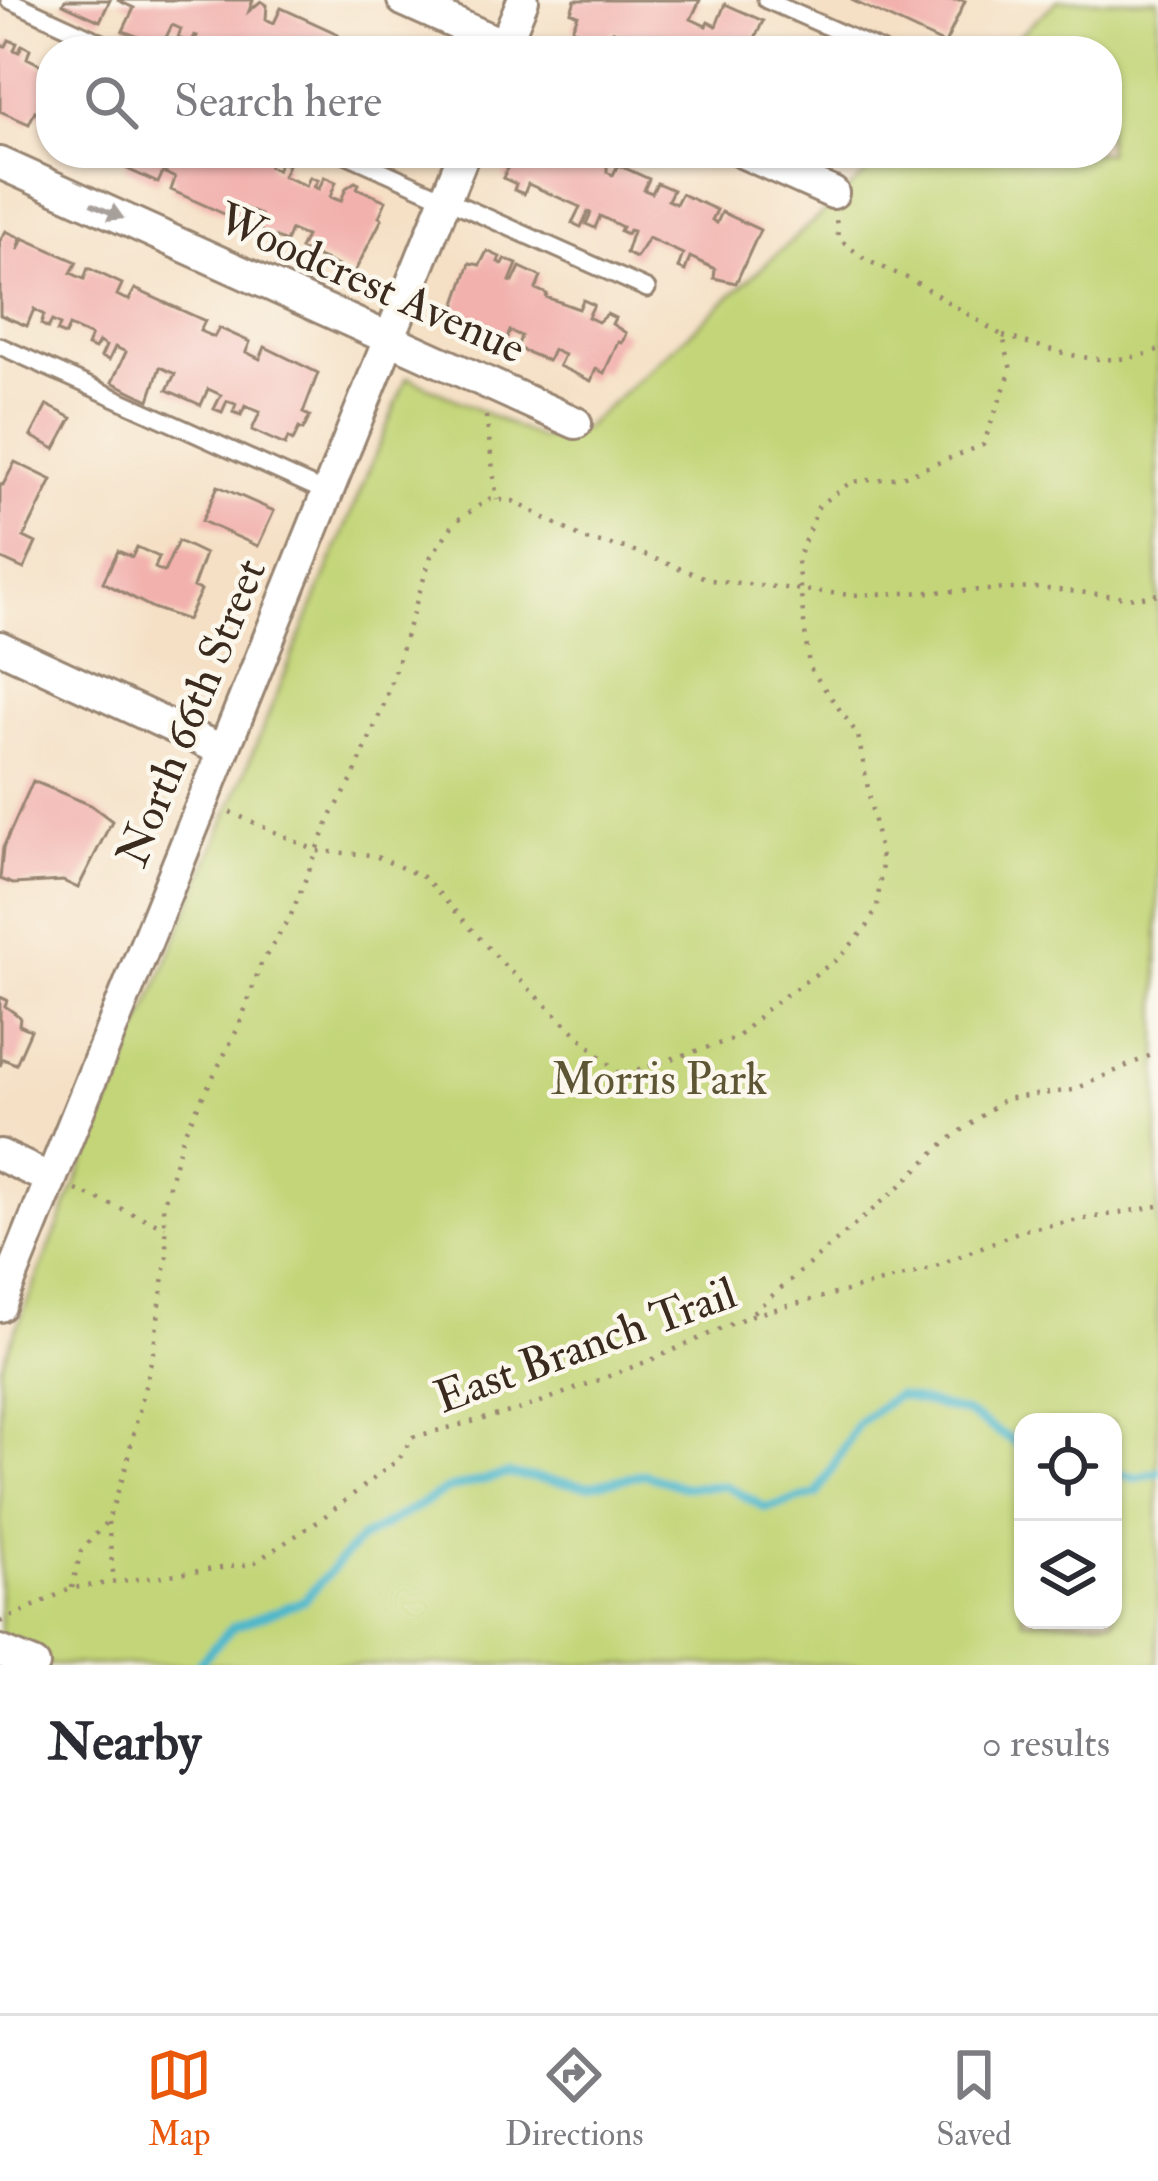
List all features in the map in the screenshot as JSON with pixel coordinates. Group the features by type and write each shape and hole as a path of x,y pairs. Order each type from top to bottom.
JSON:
{"street":[{"path":"403,0 480,36"},
{"path":"512,36 523,0"},
{"name":"Woodcrest Avenue","path":"0,163 576,423"},
{"name":"North 66th Street","path":"0,1306 458,168"},
{"path":"777,168 832,193"},
{"path":"0,647 222,750"},
{"path":"0,1155 50,1179"},
{"path":"0,1652 34,1665"}],"lane":[{"path":"9,0 87,36"},
{"path":"766,0 848,36"},
{"path":"376,168 647,289"},
{"path":"0,346 327,493"}],"path":[{"path":"832,193 838,238 866,260 914,281 1003,336 1069,358 1101,360 1158,350"},
{"path":"203,800 316,851 373,855 425,878 503,964 620,1076 737,1038 770,1006 839,958 867,927 877,907 882,864 858,735 809,667 797,560 819,506 851,482 902,477 983,446 1011,370 1003,336"},
{"path":"482,381 497,500"},
{"path":"72,1588 81,1551 108,1520 124,1474 153,1353 167,1255 163,1207 183,1135 239,1026 261,964 291,915 384,704 431,556 455,522 489,500 513,501 586,540 626,548 711,580 850,595 1038,588 1137,598 1158,593"},
{"path":"748,1316 898,1188 940,1146 1004,1099 1072,1090 1158,1052"},
{"path":"50,1179 165,1227"},
{"name":"East Branch Trail","path":"0,1622 72,1588 252,1564 398,1460 413,1438 525,1408 651,1360 748,1316 924,1271 1023,1229 1158,1206"},
{"path":"108,1520 113,1582"}],"green space":[{"name":"Morris Park","path":"1058,0 1158,0 1158,1665 0,1665 0,1368 407,377 541,439 583,429 872,168 1122,168 1122,36 1018,36"}],"building":[{"path":"65,0 110,0 100,21 63,4"},
{"path":"117,0 253,0 249,11 261,1 267,5 266,19 274,23 281,8 338,34 179,36 181,29 172,25 167,36 136,36 123,31 134,8"},
{"path":"575,0 700,0 691,19 706,26 708,22 716,26 725,4 763,21 756,36 619,36 613,31 610,36 589,36 572,29 578,15 571,12"},
{"path":"851,0 965,1 949,36 928,36"},
{"path":"9,40 17,43 14,50 19,52 22,45 30,49 27,58 36,62 36,112 29,124 0,111 0,46"},
{"path":"125,168 287,168 283,176 306,186 310,177 318,180 314,187 319,189 324,177 336,182 330,197 341,201 346,188 355,182 357,188 386,201 382,219 354,273 300,249 306,236 291,230 286,242 255,228 261,215 246,209 240,221 171,190 175,178 163,172 158,183"},
{"path":"507,168 607,168 613,175 616,168 625,168 649,179 644,190 652,193 657,183 673,190 668,200 676,204 681,194 717,210 712,220 717,223 722,212 760,230 736,283 714,278 715,269 690,257 685,271 678,268 683,254 648,238 636,258 626,253 633,231 620,231 622,227 600,216 595,228 586,224 588,212 581,227 572,223 580,207 528,184 524,194 503,178"},
{"path":"6,231 21,238 18,250 23,238 77,262 71,273 84,279 88,268 122,284 117,295 123,298 129,300 135,289 205,321 200,331 214,337 219,328 250,342 246,352 260,359 265,347 318,373 303,413 310,416 303,430 299,428 293,441 288,438 285,445 252,430 260,412 245,406 241,415 233,412 236,404 227,401 222,412 214,409 221,395 208,389 201,405 167,390 175,374 160,367 149,400 112,382 126,352 115,347 109,360 101,357 106,346 99,342 95,349 87,346 91,336 69,326 65,335 57,332 60,325 52,321 48,328 41,324 44,315 34,309 27,326 0,315 0,241"},
{"path":"487,251 500,257 498,262 503,264 505,259 517,264 510,281 520,267 541,277 536,289 546,297 579,309 583,300 594,305 588,317 598,322 607,314 615,318 612,324 626,333 604,373 596,369 591,381 559,366 564,355 553,350 548,361 517,348 521,336 510,331 505,342 451,318 470,263 480,265"},
{"path":"47,405 72,418 55,449 31,436"},
{"path":"15,462 52,480 24,537 36,543 24,569 0,558 0,484"},
{"path":"218,486 274,511 258,546 202,521"},
{"path":"178,541 205,554 193,587 201,590 187,620 103,582 118,551 132,557 137,547 159,557 155,568 164,572"},
{"path":"33,781 91,805 112,821 78,888 63,881 13,884 0,879 3,848"},
{"path":"0,997 20,1017 19,1025 31,1030 16,1064 3,1059 0,1066"}],"waterway":[{"path":"197,1665 233,1627 303,1601 360,1539 448,1489 508,1474 589,1486 644,1474 683,1487 726,1486 766,1508 817,1494 858,1423 897,1395 967,1413 1014,1442"},
{"path":"1122,1474 1136,1478 1158,1472"}]}
